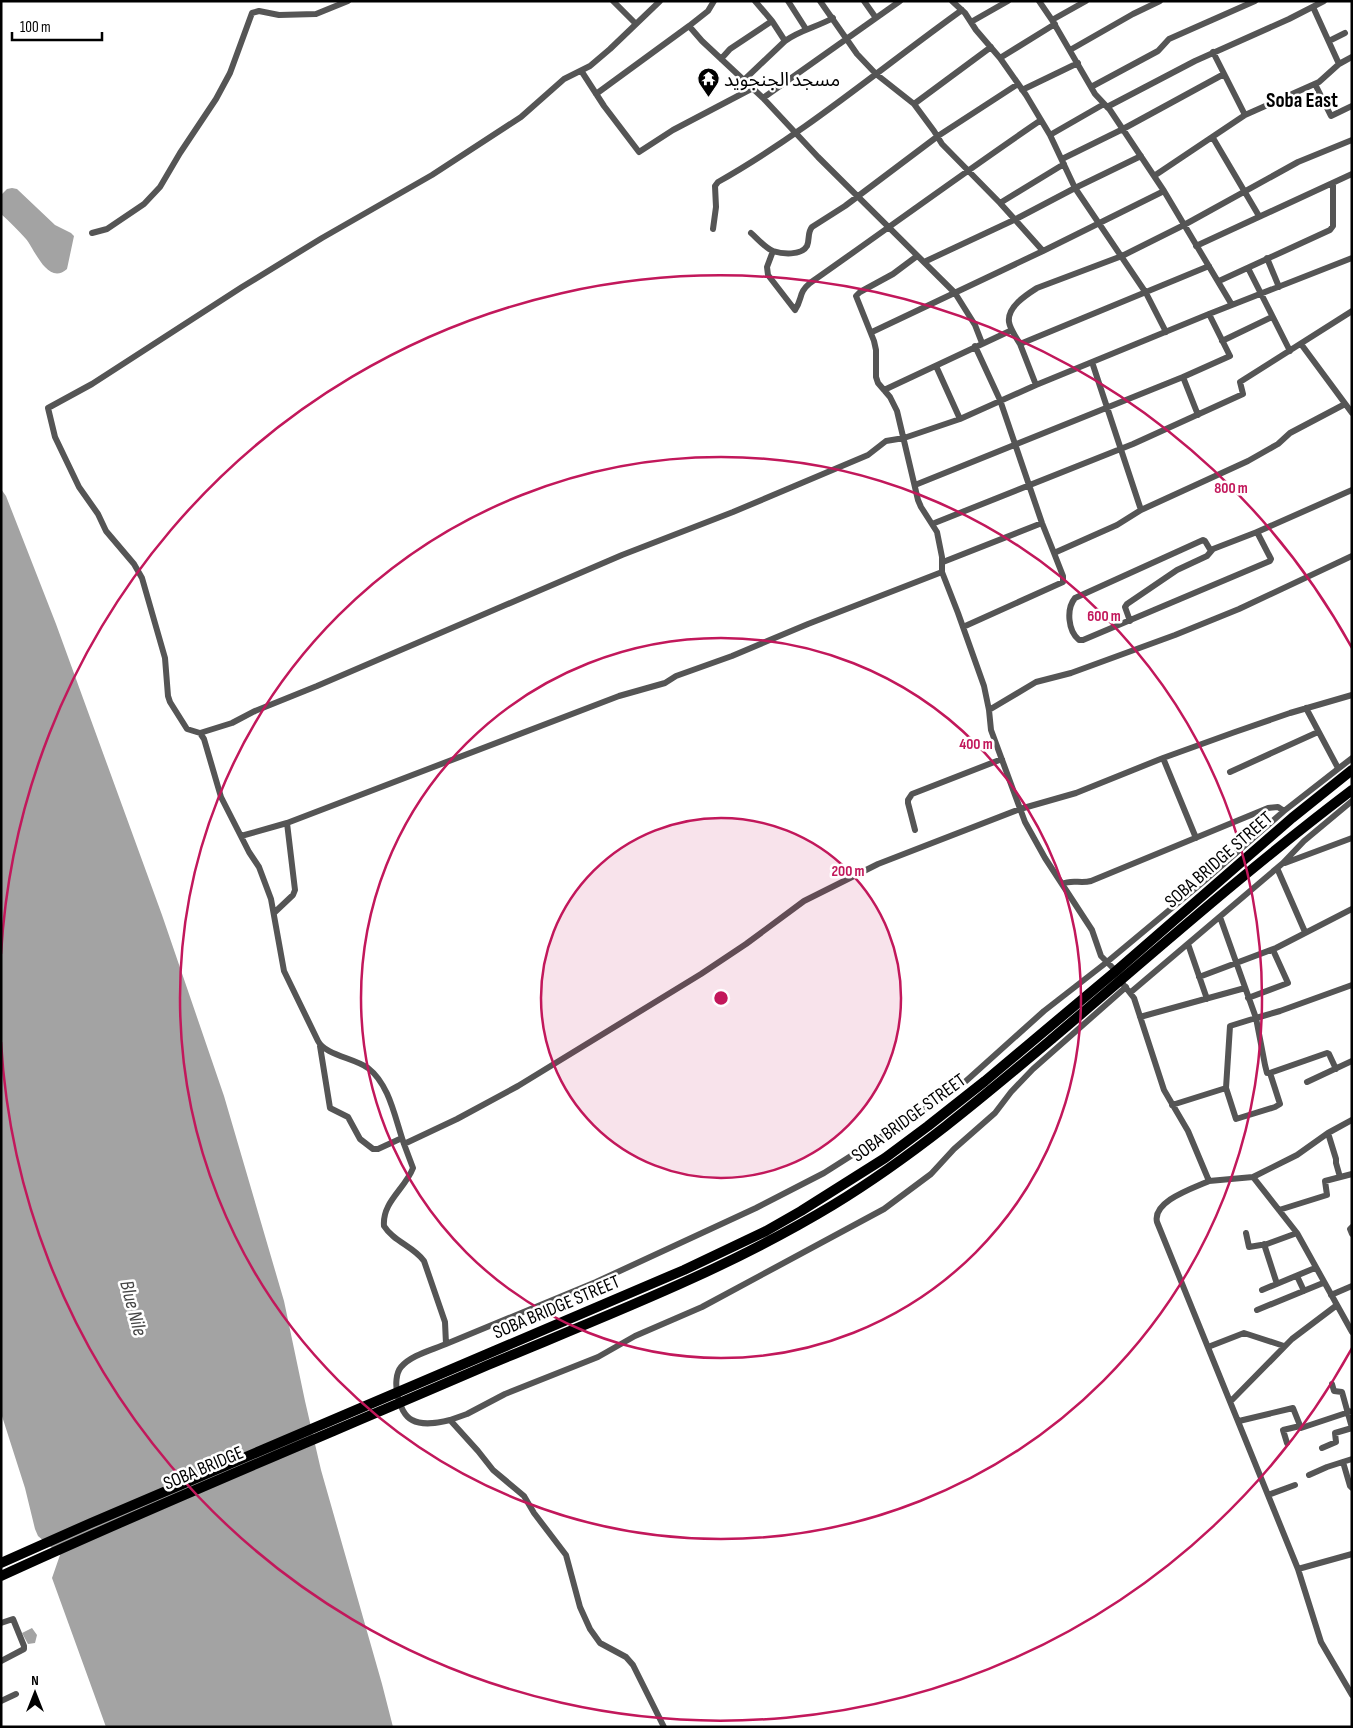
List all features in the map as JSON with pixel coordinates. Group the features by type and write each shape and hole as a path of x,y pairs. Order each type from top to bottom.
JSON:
{"highway":[{"name":"SOBA BRIDGE STREET","path":"419,1390 692,1267 759,1234 885,1158 979,1086 1116,971 1271,835 1352,770"},
{"name":"SOBA BRIDGE STREET","path":"419,1390 687,1281 788,1231 871,1181 944,1127 1123,984 1184,926 1352,790"},
{"name":"SOBA BRIDGE","path":"1,1563 91,1522 419,1390"},
{"name":"SOBA BRIDGE","path":"1,1576 136,1514 419,1390"}],"street":[{"path":"92,233 114,225 144,204 160,187 216,99 230,73 252,13 259,11 279,15 316,14 348,1"},
{"path":"614,1 636,24"},
{"path":"660,1 610,49 582,72 564,79 526,113 432,174 322,238 92,384 48,408 55,437 79,486 98,514 106,531 134,564 142,578 165,658 168,696 187,729 200,733 232,723 256,711 622,555 733,512 868,455 886,441 904,438 960,419 1036,385 1352,258"},
{"path":"596,94 689,26 708,11 714,1"},
{"path":"755,1 772,21 785,41"},
{"path":"788,1 806,29"},
{"path":"820,1 857,54 876,74 914,104 942,144 1000,203 1043,251"},
{"path":"864,1 876,18"},
{"path":"762,98 900,1"},
{"path":"952,1 962,10 1000,58 1022,90 1050,135 1075,188 1146,293 1166,332"},
{"path":"970,22 1008,1"},
{"path":"1039,1 1095,94 1123,129 1164,191 1232,305"},
{"path":"1000,58 1086,1"},
{"path":"1070,50 1160,1"},
{"path":"1091,87 1158,51 1169,39 1255,1"},
{"path":"1050,135 1213,52 1324,1"},
{"path":"1313,7 1339,64"},
{"path":"713,228 716,207 716,184 769,151 962,10"},
{"path":"744,80 796,33 833,18"},
{"path":"721,59 730,49 772,21"},
{"path":"689,26 702,41 753,88 818,157 956,294 972,319 982,343"},
{"path":"1329,41 1345,33"},
{"path":"914,104 991,47"},
{"path":"1213,52 1245,115"},
{"path":"1154,176 1245,115 1315,84 1324,79 1339,64 1352,57"},
{"path":"1022,90 1078,63"},
{"path":"582,72 596,94 640,152 673,130 753,88"},
{"path":"1000,203 1063,161 1224,74"},
{"path":"751,233 773,251 794,253 803,251 812,227 938,136 1018,84"},
{"path":"1315,84 1331,116 1352,106"},
{"path":"773,251 767,270 794,310 798,305 803,288 889,228 967,170 1041,120"},
{"path":"1212,138 1259,216"},
{"path":"1036,385 1009,322 1009,315 1014,307 1026,295 1043,286 1122,256 1184,225 1298,162 1352,140"},
{"path":"924,262 1016,220 1075,188 1141,156"},
{"path":"1196,246 1352,174"},
{"path":"1219,281 1330,230 1333,226 1333,183"},
{"path":"872,332 956,294 1164,191"},
{"path":"917,256 893,274 858,294 856,298 872,332 876,350 876,377 897,411 921,507 932,524 940,544 942,572 984,686 991,730 1025,822 1092,930 1101,956 1116,971"},
{"path":"1267,258 1279,287"},
{"path":"1020,344 1209,266"},
{"path":"1248,268 1290,351"},
{"path":"932,524 1120,448 1244,394 1240,382 1352,311"},
{"path":"915,485 1107,409 1230,356 1209,314"},
{"path":"1222,341 1272,317"},
{"path":"884,390 1012,330"},
{"path":"1301,344 1351,411"},
{"path":"963,627 1063,582 1063,576 1042,523 1000,400 975,346"},
{"path":"1092,362 1141,510"},
{"path":"936,366 960,419"},
{"path":"1183,377 1198,415"},
{"path":"1054,553 1118,525 1141,510 1248,461 1278,444 1290,433 1344,404"},
{"path":"1130,621 1125,608 1128,603 1177,570 1207,556 1211,551 1352,490"},
{"path":"942,562 1042,523"},
{"path":"1211,551 1206,541 1203,540 1077,597 1073,601 1070,612 1070,624 1076,637 1079,640 1130,621 1270,561 1257,532"},
{"path":"989,710 1036,682 1071,673 1175,635 1238,609 1352,556"},
{"path":"241,836 287,823 619,696 665,683 676,676 732,656 942,572"},
{"path":"200,733 206,743 222,797 249,852 259,867 272,899 284,971 320,1046 330,1108 348,1117 360,1140 373,1149 378,1149 457,1119 518,1086 708,969 746,944 804,901 886,860 1020,809 1063,798 1234,732 1352,695"},
{"path":"1306,708 1337,767"},
{"path":"1230,772 1318,732"},
{"path":"1209,1181 1188,1131 1161,1082 1131,992 1123,984 1034,1069 1011,1092 995,1113 954,1149 931,1174 884,1209 702,1307 635,1336 598,1357 505,1394 467,1414 431,1424 412,1421 404,1413 396,1386 398,1373 407,1362 612,1274 756,1208 824,1173 951,1092 1044,1011 1107,962 1352,754"},
{"path":"1163,758 1196,838"},
{"path":"1337,767 1352,758"},
{"path":"915,830 908,803 912,794 1002,759"},
{"path":"1131,992 1283,863 1304,841 1352,801"},
{"path":"1062,884 1071,881 1091,881 1268,808 1278,808 1284,812"},
{"path":"275,912 293,895 295,890 287,823"},
{"path":"1283,863 1352,838"},
{"path":"1277,868 1305,932"},
{"path":"1200,977 1273,950 1352,909"},
{"path":"1220,917 1256,1018 1267,1073 1270,1074 1280,1104 1238,1119 1236,1118 1226,1088 1230,1026 1256,1018 1280,1011 1352,985"},
{"path":"1188,944 1207,999"},
{"path":"1248,998 1288,983 1273,950"},
{"path":"1140,1016 1245,988"},
{"path":"320,1046 327,1051 353,1060 369,1069 375,1075 389,1099 413,1168 391,1201 384,1218 384,1226 392,1236 424,1260 445,1322 446,1344"},
{"path":"1270,1074 1327,1053 1336,1069"},
{"path":"1308,1082 1352,1061"},
{"path":"1172,1105 1226,1088"},
{"path":"1352,1120 1328,1133 1297,1155 1253,1177 1209,1181 1164,1203 1158,1209 1156,1218 1171,1260 1231,1401 1252,1459 1298,1569 1322,1642 1352,1695"},
{"path":"1328,1133 1340,1177"},
{"path":"1279,1210 1327,1195 1325,1181 1352,1174"},
{"path":"1253,1177 1297,1233 1331,1295 1349,1322 1352,1332"},
{"path":"1352,1227 1350,1228 1352,1234"},
{"path":"1246,1233 1249,1246 1264,1244 1297,1233"},
{"path":"1264,1244 1278,1284"},
{"path":"1262,1290 1316,1268"},
{"path":"1297,1276 1304,1291"},
{"path":"1257,1310 1324,1283"},
{"path":"1331,1295 1352,1286"},
{"path":"1231,1401 1284,1346 1337,1305"},
{"path":"1208,1347 1244,1333 1284,1346"},
{"path":"1322,1448 1336,1442 1335,1433 1352,1428 1350,1412 1342,1392 1334,1391 1332,1384"},
{"path":"1239,1421 1293,1408 1300,1426"},
{"path":"1287,1444 1283,1430 1300,1426 1301,1428 1350,1412"},
{"path":"450,1420 493,1470 524,1496 534,1513 560,1546 568,1563 580,1607 590,1629 600,1643 626,1657 633,1665 664,1727"},
{"path":"1309,1475 1352,1459"},
{"path":"1343,1462 1352,1488"},
{"path":"1268,1495 1295,1485"},
{"path":"1298,1569 1352,1554"},
{"path":"1,1622 13,1619 24,1649 1,1661"},
{"path":"1,1701 16,1694"}],"water":[{"path":"7,189 17,189 55,225 74,236 67,269 60,273 48,270 26,239 1,214 1,195"},
{"name":"Blue Nile","path":"1,489 6,496 56,624 162,915 224,1096 284,1301 321,1470 393,1727 106,1727 52,1578 60,1555 38,1536 35,1529 25,1488 1,1413"},
{"path":"32,1628 37,1635 35,1643 28,1644 22,1633"}],"place":[{"name":"مسجد الجنجويد","path":"708,98"}],"district":[{"name":"Soba East","path":"1302,100"}]}
